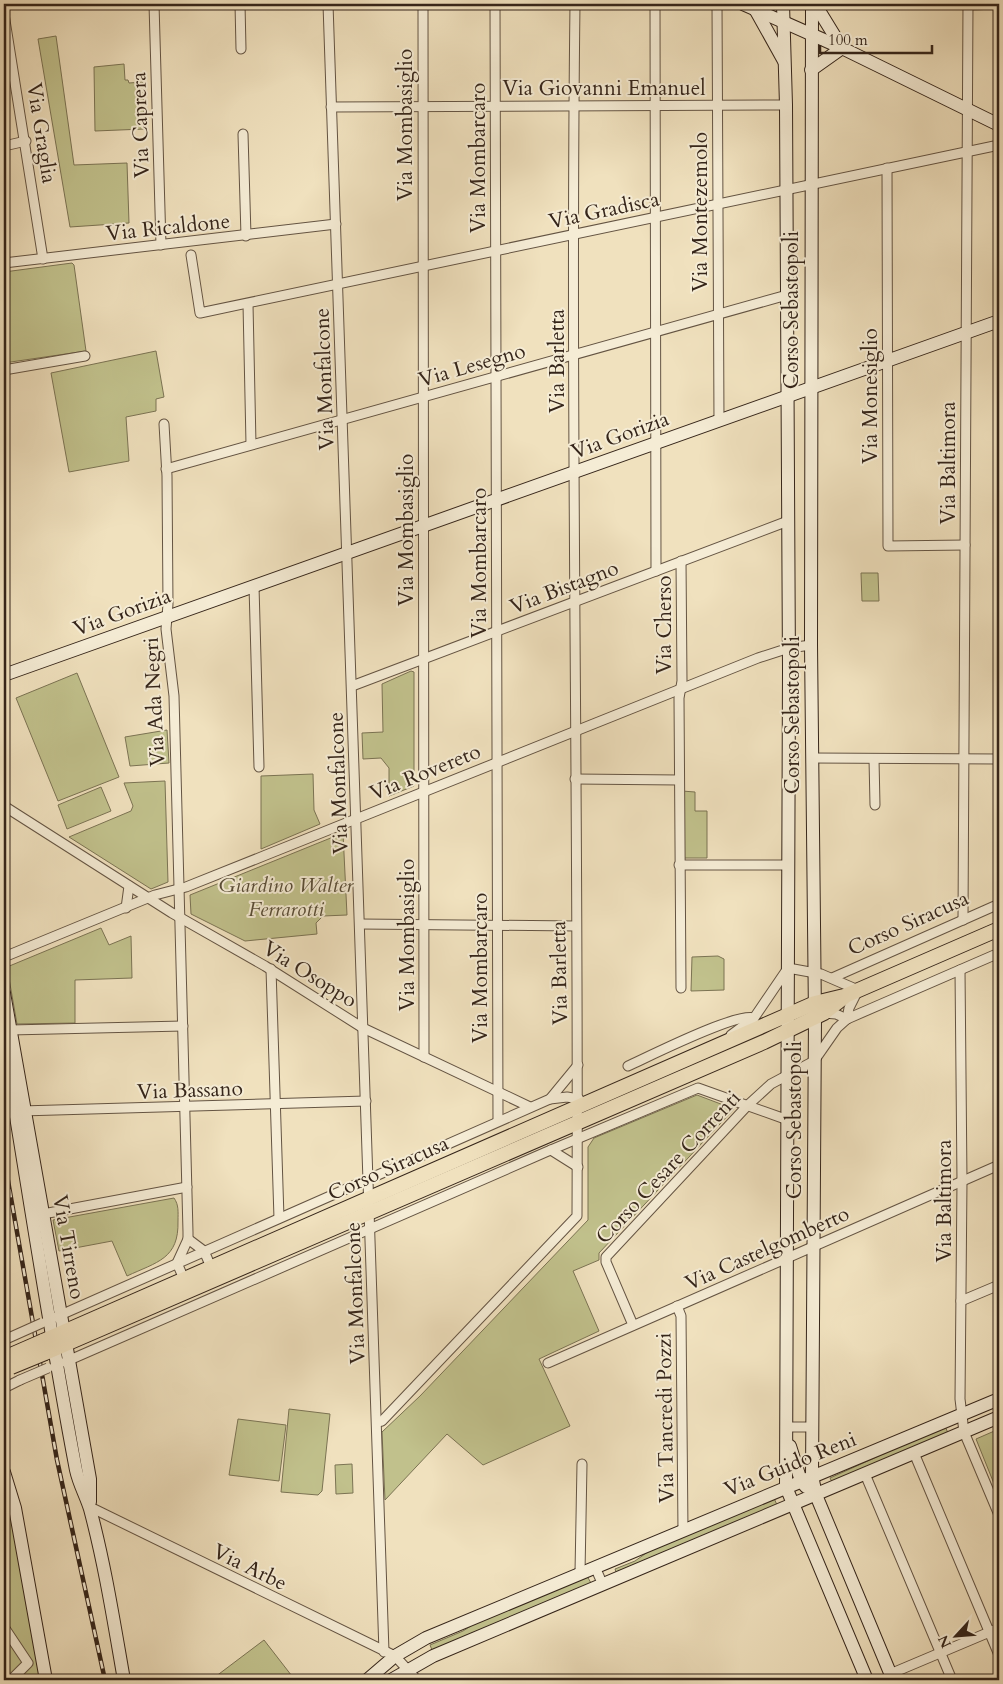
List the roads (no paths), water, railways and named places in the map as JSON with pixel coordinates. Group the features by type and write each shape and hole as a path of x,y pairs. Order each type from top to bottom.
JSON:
{"main road":[{"path":"743,4 760,6 783,20 999,125"},
{"name":"Corso Sebastopoli","path":"783,4 786,105 789,648 786,1488 867,1680"},
{"path":"814,4 842,48"},
{"name":"Corso Sebastopoli","path":"806,1479 812,1427 814,1061 818,1011 814,972 811,645 811,70 814,4"},
{"path":"760,6 785,62"},
{"path":"811,70 842,48"},
{"name":"Via Gorizia","path":"4,675 999,321"},
{"name":"Corso Siracusa","path":"55,1342 370,1205 579,1122 788,1030 818,1011 853,993 999,929"},
{"name":"Via Tirreno","path":"4,993 55,1342 52,1366 78,1480 90,1507"},
{"name":"Corso Siracusa","path":"370,1205 579,1103 726,1043 788,1015 818,1011"},
{"name":"Via Tirreno","path":"4,1044 43,1214 51,1319"},
{"path":"4,1358 55,1342"},
{"path":"4,1371 55,1342"},
{"name":"Via Tirreno","path":"55,1342 69,1360 90,1479 90,1507 111,1606 124,1680"},
{"name":"Via Guido Reni","path":"367,1680 390,1654 999,1399"},
{"name":"Via Guido Reni","path":"391,1680 406,1675 433,1656 999,1417"},
{"path":"786,1430 806,1479 816,1495 891,1677"},
{"path":"4,1472 16,1508 46,1680"}],"street":[{"name":"Via Caprera","path":"154,4 161,245"},
{"path":"240,4 241,48"},
{"name":"Via Monfalcone","path":"328,4 377,1422 390,1654"},
{"name":"Via Mombasiglio","path":"423,4 424,1057"},
{"name":"Via Mombarcaro","path":"495,4 498,1122"},
{"name":"Via Barletta","path":"575,4 574,601 579,1103 577,1216"},
{"path":"655,4 656,571"},
{"name":"Via Montezemolo","path":"717,4 719,421"},
{"name":"Via Baltimora","path":"963,920 968,4 999,4"},
{"name":"Via Graglia","path":"4,14 6,42 26,141 43,258"},
{"name":"Via Giovanni Emanuel","path":"331,107 786,105"},
{"path":"243,134 246,236"},
{"path":"4,146 26,141"},
{"name":"Via Gradisca","path":"191,255 200,313 999,146"},
{"name":"Via Monesiglio","path":"888,168 888,546 965,545"},
{"name":"Via Ricaldone","path":"4,263 336,224"},
{"name":"Via Lesegno","path":"166,469 656,330 787,295"},
{"path":"248,304 251,444"},
{"path":"4,370 85,356"},
{"name":"Via Ada Negri","path":"164,424 168,617 166,629 174,696 188,1238"},
{"name":"Via Bistagno","path":"352,686 788,520"},
{"name":"Via Cherso","path":"680,689 681,561"},
{"path":"254,586 259,767"},
{"name":"Via Rovereto","path":"4,956 148,898 172,889 178,889 424,792 680,689 789,648 811,645"},
{"path":"680,689 679,865 681,988"},
{"path":"812,758 999,759"},
{"path":"874,759 875,805"},
{"path":"575,779 679,780"},
{"name":"Via Osoppo","path":"4,806 179,918 271,970 363,1028 530,1107"},
{"path":"679,865 789,865"},
{"path":"126,908 129,886"},
{"name":"Corso Siracusa","path":"832,978 999,904"},
{"path":"360,924 576,926"},
{"name":"Corso Siracusa","path":"788,1075 814,1061 837,1028 847,1020 999,953"},
{"name":"Corso Siracusa","path":"726,1043 732,1034 754,1018 788,968 814,972 832,978 853,993 847,1020"},
{"path":"271,970 279,1218"},
{"name":"Via Baltimora","path":"960,970 961,1301 962,1415 964,1432"},
{"path":"818,1011 836,1014 847,1020"},
{"path":"628,1066 728,1022 748,1016 754,1018"},
{"path":"10,1030 183,1026"},
{"name":"Corso Siracusa","path":"550,1099 578,1064"},
{"name":"Corso Cesare Correnti","path":"633,1325 606,1262 606,1257 748,1105 764,1090 788,1075"},
{"path":"4,1388 578,1138 698,1088 788,1120"},
{"name":"Corso Siracusa","path":"4,1340 530,1107 550,1099 567,1097 579,1103"},
{"name":"Via Bassano","path":"20,1111 185,1108 366,1101"},
{"path":"551,1150 578,1167"},
{"name":"Via Castelgomberto","path":"548,1363 999,1165"},
{"path":"43,1214 187,1187"},
{"name":"Corso Cesare Correnti","path":"377,1422 382,1421 577,1216"},
{"path":"196,1306 177,1263 188,1238 204,1251 223,1294"},
{"path":"961,1301 999,1285"},
{"name":"Via Tancredi Pozzi","path":"677,1306 681,1316 683,1530"},
{"path":"786,1430 812,1427"},
{"path":"964,1432 999,1515"},
{"path":"914,1453 999,1655"},
{"path":"580,1573 582,1464"},
{"path":"865,1474 952,1680"},
{"name":"Via Arbe","path":"90,1507 390,1654 406,1675 417,1680"},
{"path":"595,1567 603,1585"},
{"path":"4,1627 28,1663 11,1680"},
{"path":"891,1677 940,1653 999,1628"}],"railway":[{"path":"4,1158 57,1460 105,1680"}],"park label":[{"name":"Giardino Walter Ferrarotti","path":"286,897"}]}
